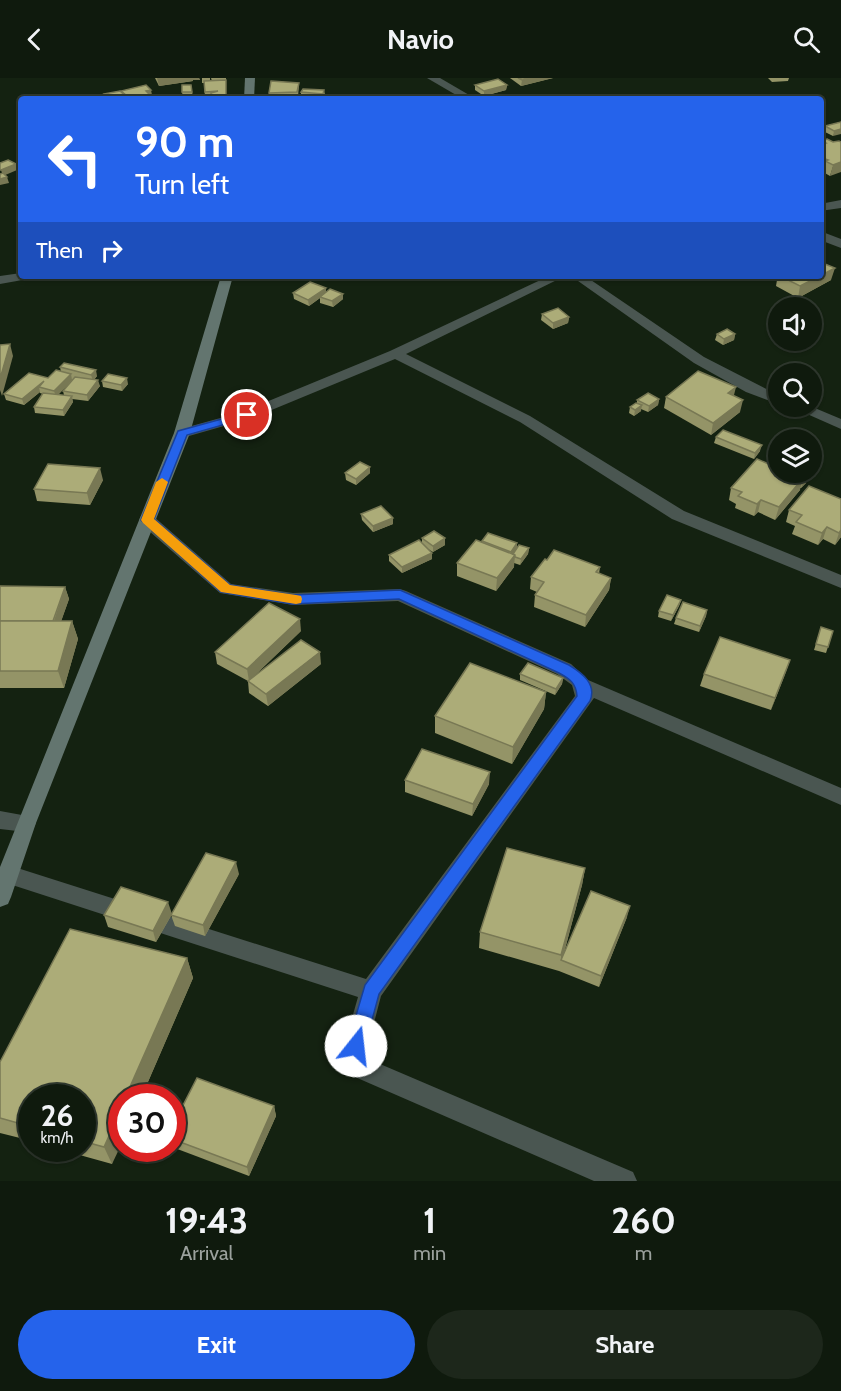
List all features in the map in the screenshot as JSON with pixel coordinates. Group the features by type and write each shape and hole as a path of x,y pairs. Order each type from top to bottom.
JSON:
{"street":[{"path":"249,96 250,78"},
{"path":"432,78 465,96"},
{"path":"824,207 841,204"},
{"path":"824,237 841,244"},
{"path":"0,897 26,823 182,433 225,279"},
{"path":"182,433 247,415 395,354 553,279"},
{"path":"581,279 703,364 768,396"},
{"path":"395,354 525,419 678,515 841,582"},
{"path":"822,416 841,424"},
{"path":"147,520 226,589 292,599 400,595 564,669 577,677 584,686 841,797"},
{"path":"584,686 585,697 371,990 356,1046 356,1055 364,1070 624,1181"},
{"path":"0,820 26,823"},
{"path":"8,874 371,990"}],"lane":[{"path":"0,280 18,277"}],"building":[{"path":"498,79 507,85 484,91 475,85"},
{"path":"226,80 226,96 212,96 211,93 218,91 205,92 204,81"},
{"path":"271,81 299,83 297,92 269,93"},
{"path":"146,85 151,90 146,91 151,96 127,96 121,91"},
{"path":"182,85 191,85 192,92 182,92"},
{"path":"303,89 324,90 323,94 301,92"},
{"path":"120,91 126,96 106,96 104,94"},
{"path":"841,122 841,129 834,131 825,126"},
{"path":"824,140 841,142 841,162 833,165 825,161 828,160 824,158 824,144 826,143"},
{"path":"8,160 16,164 0,170 0,163"},
{"path":"3,173 7,177 0,179 0,174"},
{"path":"824,264 835,268 824,274"},
{"path":"786,279 814,279 800,286"},
{"path":"310,282 326,288 308,300 293,293"},
{"path":"330,289 343,294 332,301 320,297"},
{"path":"558,308 569,317 553,323 542,314"},
{"path":"727,329 735,334 724,339 717,334"},
{"path":"10,344 0,379 0,345"},
{"path":"64,363 96,370 91,375 60,367"},
{"path":"56,370 71,374 54,391 39,387 44,381 22,399 4,394 29,373 48,378"},
{"path":"698,371 736,387 728,393 743,400 713,423 666,397"},
{"path":"108,374 127,378 121,385 102,381"},
{"path":"75,377 98,380 87,395 63,391"},
{"path":"43,393 72,396 63,410 34,407"},
{"path":"648,393 659,399 649,406 637,400"},
{"path":"636,403 642,405 635,410 630,407"},
{"path":"723,430 762,445 755,453 716,437"},
{"path":"757,459 768,464 768,483 799,483 779,507 761,500 757,504 738,496 742,492 731,488"},
{"path":"360,462 370,467 356,479 345,473"},
{"path":"48,464 100,468 87,493 34,489"},
{"path":"809,486 841,499 841,530 839,533 827,527 822,533 796,522 802,515 789,510"},
{"path":"381,506 393,518 373,526 361,514"},
{"path":"434,531 445,538 433,546 422,538"},
{"path":"488,533 517,543 511,552 482,541"},
{"path":"419,540 432,553 402,567 389,555"},
{"path":"476,540 515,555 497,578 457,563"},
{"path":"519,545 529,548 521,559 513,554"},
{"path":"554,550 600,567 596,572 611,578 586,615 535,595 544,582 531,577"},
{"path":"0,586 65,587 53,621 0,621"},
{"path":"667,595 681,600 673,615 659,611"},
{"path":"683,602 707,610 700,626 676,618"},
{"path":"269,603 300,619 247,669 215,652"},
{"path":"0,621 72,621 58,671 0,671"},
{"path":"821,627 833,631 828,647 816,644"},
{"path":"720,637 790,660 775,698 704,674"},
{"path":"301,640 320,652 266,694 248,681"},
{"path":"470,663 546,692 513,747 435,716"},
{"path":"528,663 563,678 556,689 520,674"},
{"path":"422,749 490,772 473,804 405,780"},
{"path":"507,848 585,868 561,955 480,932"},
{"path":"206,853 236,862 203,925 171,915"},
{"path":"121,887 168,902 153,931 104,915"},
{"path":"591,891 630,906 601,976 561,960"},
{"path":"70,929 187,958 131,1084 108,1084 108,1138 104,1147 96,1145 96,1084 18,1084 18,1123 0,1118 0,1062"},
{"path":"197,1078 274,1106 247,1167 186,1144 186,1100"}],"slow traffic":[{"path":"162,482 147,520 163,534 226,589 296,599"}],"route":[{"path":"247,415 182,433 147,520 226,589 292,599 400,595 564,669 577,677 584,686 585,697 371,990 356,1046"}]}
